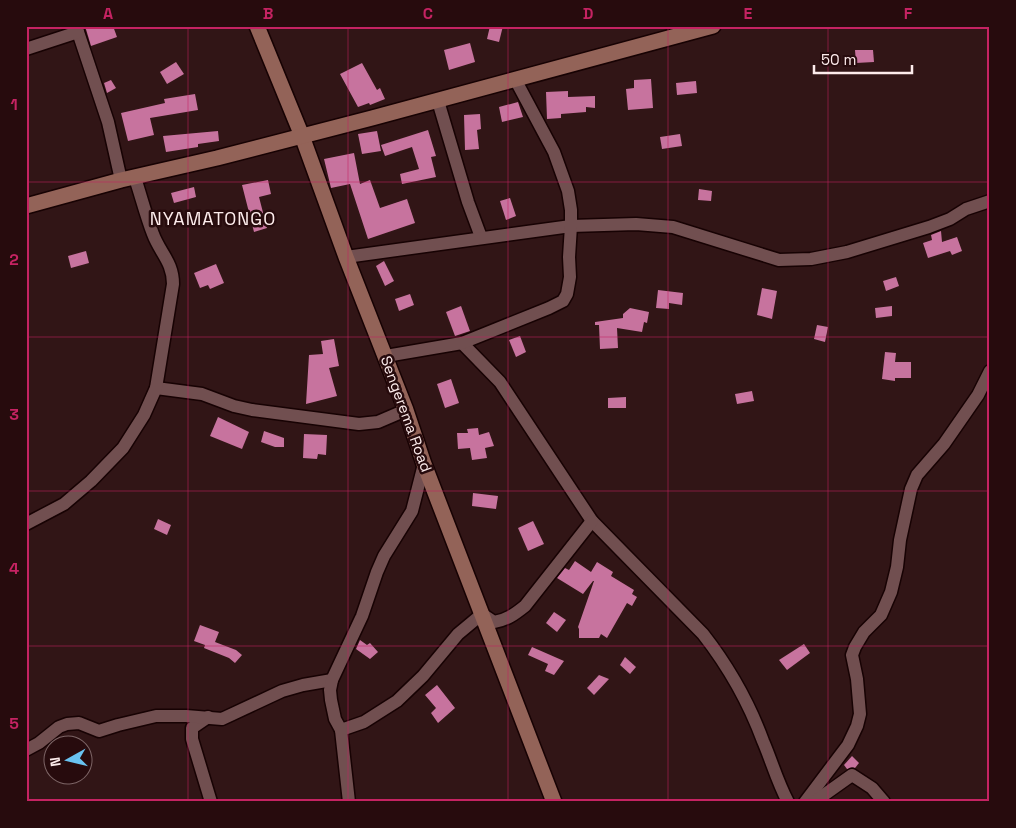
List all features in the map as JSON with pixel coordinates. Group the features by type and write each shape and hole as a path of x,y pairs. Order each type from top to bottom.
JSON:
{"main road":[{"name":"Sengerema Road","path":"257,26 302,136 346,257 386,356 424,464 554,802"},
{"path":"26,206 438,101 713,26"}],"street":[{"path":"26,49 77,29 128,179 153,235 170,264 173,273 173,284 156,388 144,415 124,448 92,482 64,504 26,524"},
{"path":"386,356 462,343 563,301 570,287 571,210 562,173 554,152 515,79"},
{"path":"438,101 480,237"},
{"path":"346,257 480,237 571,226 636,224 673,227 779,260 811,259 847,252 936,225 966,209 990,200"},
{"path":"462,343 500,382 592,521 703,634 716,651 743,695 763,741 772,768 788,802"},
{"path":"805,802 848,745 857,726 860,714 852,655 854,647 864,632 881,615 890,592 898,567 900,540 911,489 917,475 944,444 978,395 990,371"},
{"path":"156,388 202,394 234,406 252,410 360,424 378,422 406,410"},
{"path":"349,802 341,730 335,719 331,700 332,680 362,616 384,556 412,511 424,464"},
{"path":"341,730 364,722 397,701 423,676 458,634 482,614 494,622 515,615 525,606 592,521"},
{"path":"26,750 67,724 79,723 99,731 156,716 222,719 282,691 332,680"},
{"path":"208,717 192,728 192,739 211,802"},
{"path":"814,802 852,775 872,788 884,802"}],"building":[{"path":"85,26 113,26 117,37 91,46"},
{"path":"490,26 503,26 499,42 487,39"},
{"path":"470,43 475,62 449,70 444,50"},
{"path":"855,50 873,50 874,62 856,63"},
{"path":"176,62 184,74 167,84 160,72"},
{"path":"362,63 377,90 380,88 385,99 358,107 340,74"},
{"path":"651,79 653,108 628,110 626,89 634,88 634,80"},
{"path":"111,80 116,88 107,93 104,83"},
{"path":"696,81 697,93 677,95 676,83"},
{"path":"568,91 568,97 595,96 595,108 586,107 586,112 561,114 561,118 547,119 546,92"},
{"path":"195,94 198,110 150,118 154,135 128,141 121,113 165,103 164,99"},
{"path":"518,102 523,117 502,122 499,107"},
{"path":"480,114 481,129 477,130 479,149 465,150 464,115"},
{"path":"428,130 436,156 431,157 436,177 402,184 400,174 419,169 412,147 385,156 381,145"},
{"path":"218,131 219,141 198,144 198,147 166,152 163,136"},
{"path":"377,131 381,151 362,154 358,134"},
{"path":"680,134 682,146 662,149 660,137"},
{"path":"354,153 360,184 370,180 380,208 407,199 415,223 368,239 350,184 331,188 324,159"},
{"path":"268,180 271,194 259,197 267,228 254,232 242,185"},
{"path":"194,187 196,197 174,203 171,193"},
{"path":"699,189 712,191 711,201 698,200"},
{"path":"510,198 516,216 506,220 500,201"},
{"path":"941,231 942,242 957,237 962,251 952,255 950,251 928,258 923,243 932,240 931,235"},
{"path":"86,251 89,263 71,268 68,256"},
{"path":"384,261 394,281 385,286 376,266"},
{"path":"216,264 224,283 210,289 208,285 200,288 194,273"},
{"path":"896,277 899,286 886,291 883,281"},
{"path":"762,288 777,291 772,319 757,315"},
{"path":"658,290 683,293 682,305 669,303 669,309 656,308"},
{"path":"410,294 414,305 399,311 395,299"},
{"path":"461,306 470,331 455,336 446,312"},
{"path":"892,306 892,316 876,318 875,308"},
{"path":"630,308 649,312 647,323 644,322 642,332 617,328 618,348 600,349 599,325 595,325 595,322 623,318 623,314"},
{"path":"817,325 828,327 825,342 814,339"},
{"path":"520,336 526,352 516,357 509,340"},
{"path":"334,339 339,366 329,368 337,396 306,404 309,355 323,354 321,341"},
{"path":"885,352 896,353 895,362 911,362 911,378 895,378 895,381 882,379"},
{"path":"451,379 459,403 445,408 437,384"},
{"path":"752,391 754,401 737,404 735,394"},
{"path":"626,397 626,408 608,408 608,398"},
{"path":"218,417 249,432 242,449 210,436"},
{"path":"478,428 479,435 489,432 494,446 485,448 487,458 472,460 470,448 458,449 457,433 468,433 467,429"},
{"path":"264,431 284,438 284,447 275,447 261,442"},
{"path":"304,434 327,435 326,455 318,454 317,459 303,458"},
{"path":"473,493 498,496 496,509 472,506"},
{"path":"158,519 171,525 167,535 154,529"},
{"path":"533,521 544,544 528,551 518,528"},
{"path":"575,561 591,572 597,562 613,572 611,576 634,590 632,594 637,597 632,606 627,603 607,638 601,634 599,638 579,638 578,627 594,581 583,594 557,578 565,568 569,570"},
{"path":"554,612 566,620 557,632 546,623"},
{"path":"200,625 219,632 215,642 236,650 242,655 235,663 229,658 204,648 205,645 194,641"},
{"path":"360,640 367,645 370,643 378,652 370,659 356,649"},
{"path":"804,644 810,653 787,670 779,660"},
{"path":"532,647 564,661 554,675 545,671 548,664 528,655"},
{"path":"625,657 636,667 630,674 620,665"},
{"path":"599,675 609,679 594,695 587,688"},
{"path":"437,685 455,708 438,723 431,713 436,708 425,695"},
{"path":"852,756 859,763 855,768 847,769 844,765"}],"district":[{"name":"NYAMATONGO","path":"213,219"}]}
